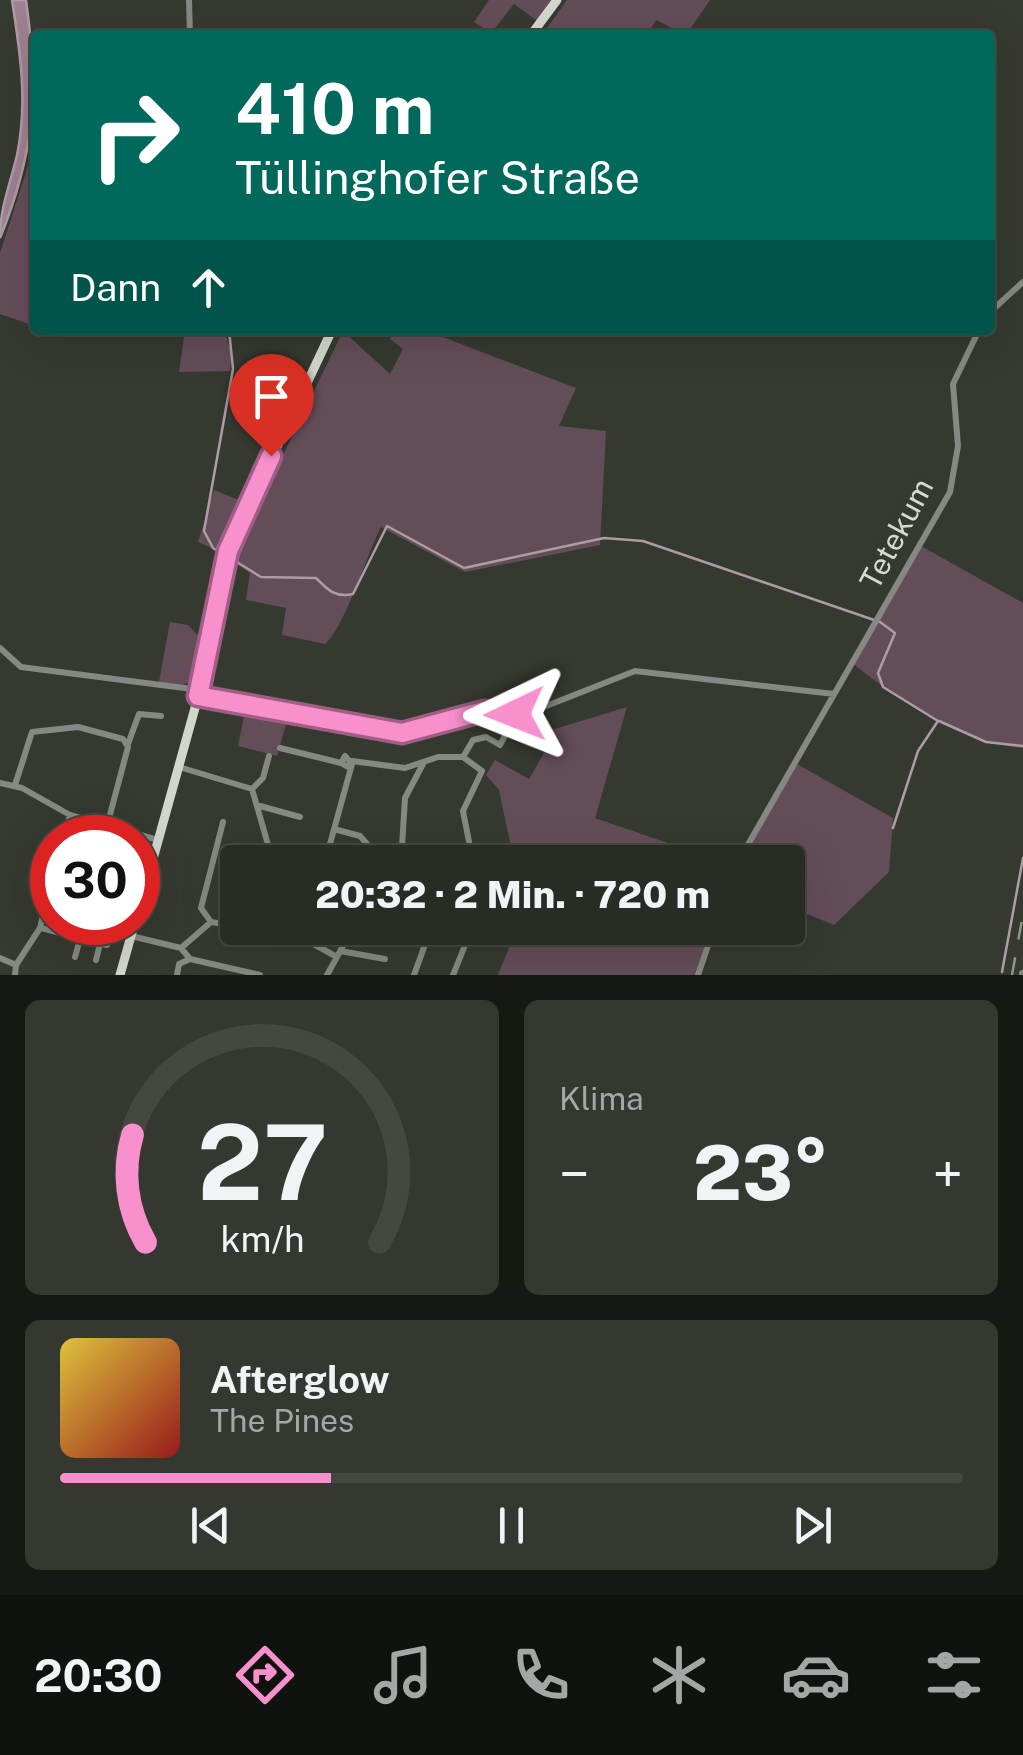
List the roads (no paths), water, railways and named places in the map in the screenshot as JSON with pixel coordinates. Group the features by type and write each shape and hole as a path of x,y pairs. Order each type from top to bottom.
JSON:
{"main road":[{"path":"535,30 557,0"},
{"path":"160,833 199,693 227,556 330,335"},
{"path":"120,975 128,945"}],"street":[{"path":"189,0 190,30"},
{"path":"995,307 1023,282"},
{"name":"Tetekum","path":"748,845 950,492 958,446 953,384 977,335"},
{"path":"0,648 21,668 199,693 402,733 484,711 531,712 635,671 834,694"},
{"path":"110,815 140,714 161,716"},
{"path":"463,757 473,740 486,736 500,745 513,721"},
{"path":"15,785 32,732 78,727 128,744"},
{"path":"280,748 347,764 405,768 463,757 482,771 463,810 470,845"},
{"path":"252,790 263,778 269,756"},
{"path":"402,845 405,798 424,762"},
{"path":"330,845 347,764"},
{"path":"178,767 252,790 269,845"},
{"path":"405,768 415,778"},
{"path":"0,783 15,785 68,815"},
{"path":"260,806 300,817"},
{"path":"220,924 210,922 201,908 223,822"},
{"path":"334,829 360,836 367,844"},
{"path":"181,948 210,922"},
{"path":"15,975 16,965 30,943"},
{"path":"160,943 181,948 190,959 227,971 260,975"},
{"path":"75,957 78,945"},
{"path":"96,960 104,945"},
{"path":"320,945 338,954 385,959"},
{"path":"327,975 344,945"},
{"path":"414,975 425,945"},
{"path":"453,975 465,945"},
{"path":"698,975 708,945"},
{"path":"0,958 16,965"},
{"path":"177,975 179,964 190,959"}],"waterway":[{"path":"225,556 213,548 204,531 233,369 230,335"},
{"path":"232,559 261,577 316,578 332,592 347,595 353,594 387,526 464,568 604,538 643,541 880,622 895,633 878,673 883,687 938,721 918,751 893,828"},
{"path":"939,721 986,742 1023,746"},
{"path":"1002,972 1023,858"}],"railway":[{"path":"1012,975 1023,914"}]}
